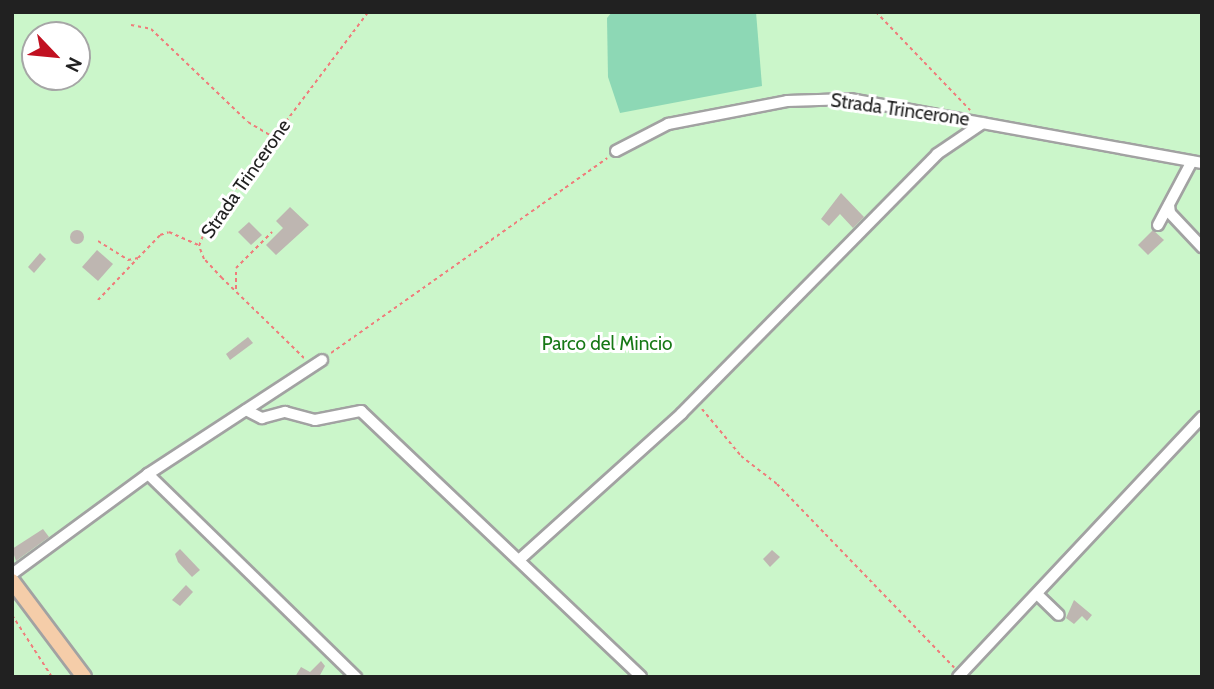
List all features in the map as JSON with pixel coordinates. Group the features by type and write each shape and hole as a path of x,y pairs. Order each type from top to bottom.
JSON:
{"main road":[{"path":"12,581 84,677"}],"street":[{"name":"Strada Trincerone","path":"616,151 668,124 787,100 850,99 1197,162"},
{"path":"519,560 695,400 937,154 984,123"},
{"path":"1158,225 1197,162"},
{"path":"1168,205 1170,213 1202,247"},
{"path":"12,574 148,474 317,363"},
{"path":"246,410 262,418 285,412 315,420 362,411 641,677"},
{"path":"958,676 1202,417"},
{"path":"148,474 356,677"},
{"path":"1037,594 1059,615"}],"path":[{"name":"Strada Trincerone","path":"317,363 204,259 199,246 206,228 368,12"},
{"name":"Strada Trincerone","path":"876,12 984,123"},
{"path":"131,25 151,29 248,122 274,138"},
{"path":"317,363 616,151"},
{"path":"98,300 160,235 169,232 199,246"},
{"path":"236,290 236,268 272,232"},
{"path":"98,241 119,257 138,258"},
{"path":"695,400 741,456 777,484 958,676"},
{"path":"12,615 52,677"}],"green space":[{"name":"Parco del Mincio","path":"12,12 1202,12 1202,677 12,677"},
{"path":"612,12 756,12 762,86 620,113 608,77 607,18"}],"building":[{"path":"841,193 864,217 853,228 840,214 829,226 821,219"},
{"path":"290,207 309,225 276,255 266,245 283,228 276,221"},
{"path":"249,222 262,235 251,245 238,232"},
{"path":"77,230 82,232 82,242 77,244 72,242 70,237 72,232"},
{"path":"1153,230 1164,240 1148,255 1138,245"},
{"path":"97,250 113,264 98,281 82,267"},
{"path":"40,253 46,259 34,273 28,267"},
{"path":"248,337 253,343 230,360 226,354"},
{"path":"43,529 49,537 16,561 12,549"},
{"path":"180,549 200,570 192,577 178,562 175,554"},
{"path":"772,550 780,557 770,567 763,559"},
{"path":"186,585 193,592 180,606 172,600"},
{"path":"1074,600 1092,615 1087,621 1082,616 1074,624 1066,618"},
{"path":"321,661 325,666 319,677 295,677 301,667 310,672"}]}
